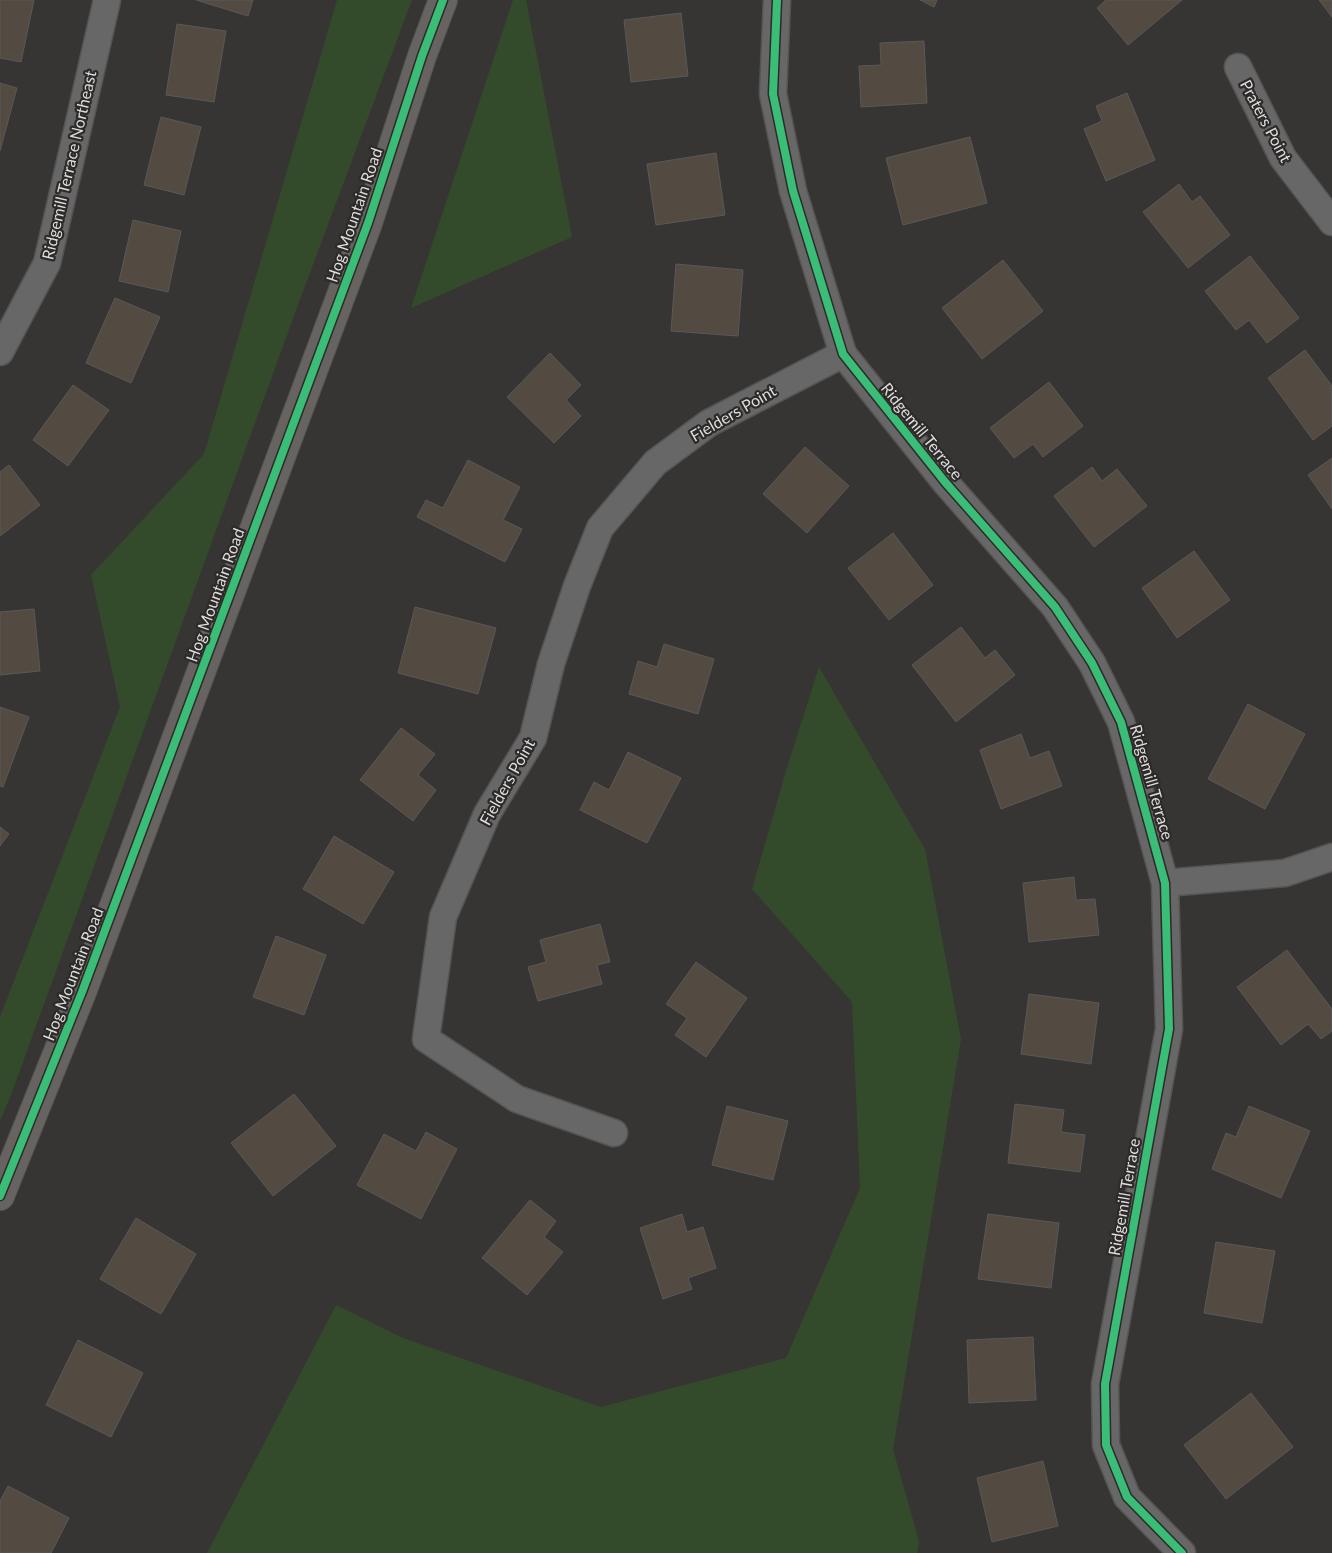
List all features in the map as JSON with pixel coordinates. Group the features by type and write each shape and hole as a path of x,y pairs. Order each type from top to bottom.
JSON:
{"street":[{"name":"Ridgemill Terrace Northeast","path":"0,352 47,263 107,0"},
{"name":"Hog Mountain Road","path":"0,1196 82,992 365,232 422,56 443,0"},
{"name":"Ridgemill Terrace","path":"777,0 773,94 793,192 843,354 945,482 1055,607 1092,663 1121,722 1166,883 1169,1029 1105,1384 1106,1445 1127,1497 1182,1553"},
{"name":"Praters Point","path":"1238,66 1283,158 1332,222"},
{"name":"Fielders Point","path":"614,1133 517,1099 426,1038 443,917 487,814 533,738 551,664 577,586 600,528 655,463 709,423 843,354"},
{"path":"1166,883 1285,872 1332,857"}],"green space":[{"path":"337,0 412,0 299,302 0,1121 0,1017 120,707 91,575 204,454"},
{"path":"513,0 526,0 572,237 411,308"},
{"path":"819,667 925,849 961,1039 893,1449 919,1541 917,1553 207,1553 336,1305 403,1338 601,1407 786,1358 860,1188 852,1002 752,889 785,774"}],"building":[{"path":"0,0 34,0 21,62 0,58"},
{"path":"196,0 253,0 248,16"},
{"path":"920,0 937,0 934,7"},
{"path":"1106,0 1182,0 1128,45 1097,8"},
{"path":"1319,0 1332,0 1332,17"},
{"path":"681,13 688,76 631,82 624,20"},
{"path":"177,24 226,31 214,102 166,95"},
{"path":"924,41 927,103 861,107 859,66 881,65 880,43"},
{"path":"0,83 17,88 0,151"},
{"path":"1127,93 1155,160 1106,181 1084,129 1102,121 1096,106"},
{"path":"161,117 201,127 184,195 144,185"},
{"path":"970,137 987,203 903,225 886,158"},
{"path":"716,153 725,215 656,225 647,164"},
{"path":"1179,184 1192,202 1200,196 1230,235 1188,268 1143,212"},
{"path":"133,220 181,231 168,292 119,281"},
{"path":"1250,256 1299,318 1267,343 1249,320 1236,330 1205,291"},
{"path":"1003,260 1043,311 982,359 942,308"},
{"path":"676,264 743,270 738,336 671,331"},
{"path":"115,298 160,317 131,383 86,363"},
{"path":"1305,350 1332,386 1332,426 1313,440 1268,378"},
{"path":"550,353 581,385 566,400 581,416 554,443 507,397"},
{"path":"1049,382 1083,426 1043,457 1033,444 1014,458 990,428"},
{"path":"73,385 109,410 68,466 33,440"},
{"path":"805,447 849,486 807,533 763,494"},
{"path":"1332,458 1332,509 1308,475"},
{"path":"468,460 520,487 503,520 522,529 505,562 417,517 426,500 443,508"},
{"path":"9,465 40,505 0,536 0,472"},
{"path":"1092,467 1102,481 1117,469 1147,506 1094,547 1054,496"},
{"path":"893,533 933,585 889,620 848,568"},
{"path":"1194,551 1230,600 1177,638 1142,588"},
{"path":"415,607 496,628 478,694 398,673"},
{"path":"34,609 40,671 0,675 0,612"},
{"path":"961,627 985,658 995,650 1015,675 956,722 912,665"},
{"path":"664,644 714,659 698,714 629,694 638,661 657,667"},
{"path":"1248,704 1305,734 1265,809 1208,779"},
{"path":"0,707 29,717 3,787 0,786"},
{"path":"401,728 435,754 418,775 436,790 413,821 360,780"},
{"path":"1021,734 1030,758 1049,751 1062,786 1001,809 980,750"},
{"path":"628,752 681,778 647,843 580,810 594,782 609,790"},
{"path":"0,827 9,834 0,846"},
{"path":"334,836 394,872 363,924 303,889"},
{"path":"1074,877 1076,900 1095,899 1099,935 1029,942 1023,883"},
{"path":"600,924 610,962 597,965 602,984 538,1001 528,967 546,962 540,940"},
{"path":"276,936 326,955 304,1015 253,997"},
{"path":"1287,950 1332,1009 1332,1031 1321,1039 1308,1024 1281,1045 1237,987"},
{"path":"696,962 747,998 706,1057 675,1035 687,1018 666,1004"},
{"path":"1029,994 1099,1003 1091,1064 1021,1054"},
{"path":"294,1094 336,1146 273,1196 231,1143"},
{"path":"1015,1104 1064,1110 1061,1132 1085,1135 1080,1172 1008,1163"},
{"path":"727,1106 788,1121 773,1180 712,1165"},
{"path":"1249,1106 1310,1131 1281,1198 1212,1169 1226,1133 1236,1137"},
{"path":"426,1132 457,1149 421,1219 357,1185 384,1134 416,1151"},
{"path":"530,1200 556,1221 544,1237 563,1252 527,1295 482,1258"},
{"path":"682,1214 687,1232 703,1227 716,1268 688,1278 692,1289 663,1299 640,1228"},
{"path":"988,1214 1059,1223 1051,1288 978,1279"},
{"path":"136,1218 196,1254 161,1314 100,1279"},
{"path":"1216,1242 1275,1251 1262,1323 1204,1313"},
{"path":"1033,1337 1036,1400 969,1403 967,1340"},
{"path":"78,1340 143,1373 111,1437 46,1405"},
{"path":"1251,1393 1293,1447 1226,1499 1184,1445"},
{"path":"1043,1461 1058,1526 992,1542 977,1478"},
{"path":"8,1486 69,1518 51,1553 0,1553 0,1501"}],"cycle path":[{"path":"0,1196 82,992 368,223 422,56 443,0"},
{"path":"777,0 773,94 793,191 843,354 945,482 1055,607 1092,663 1121,722 1165,883 1169,1029 1105,1384 1106,1445 1127,1497 1182,1553"}]}
